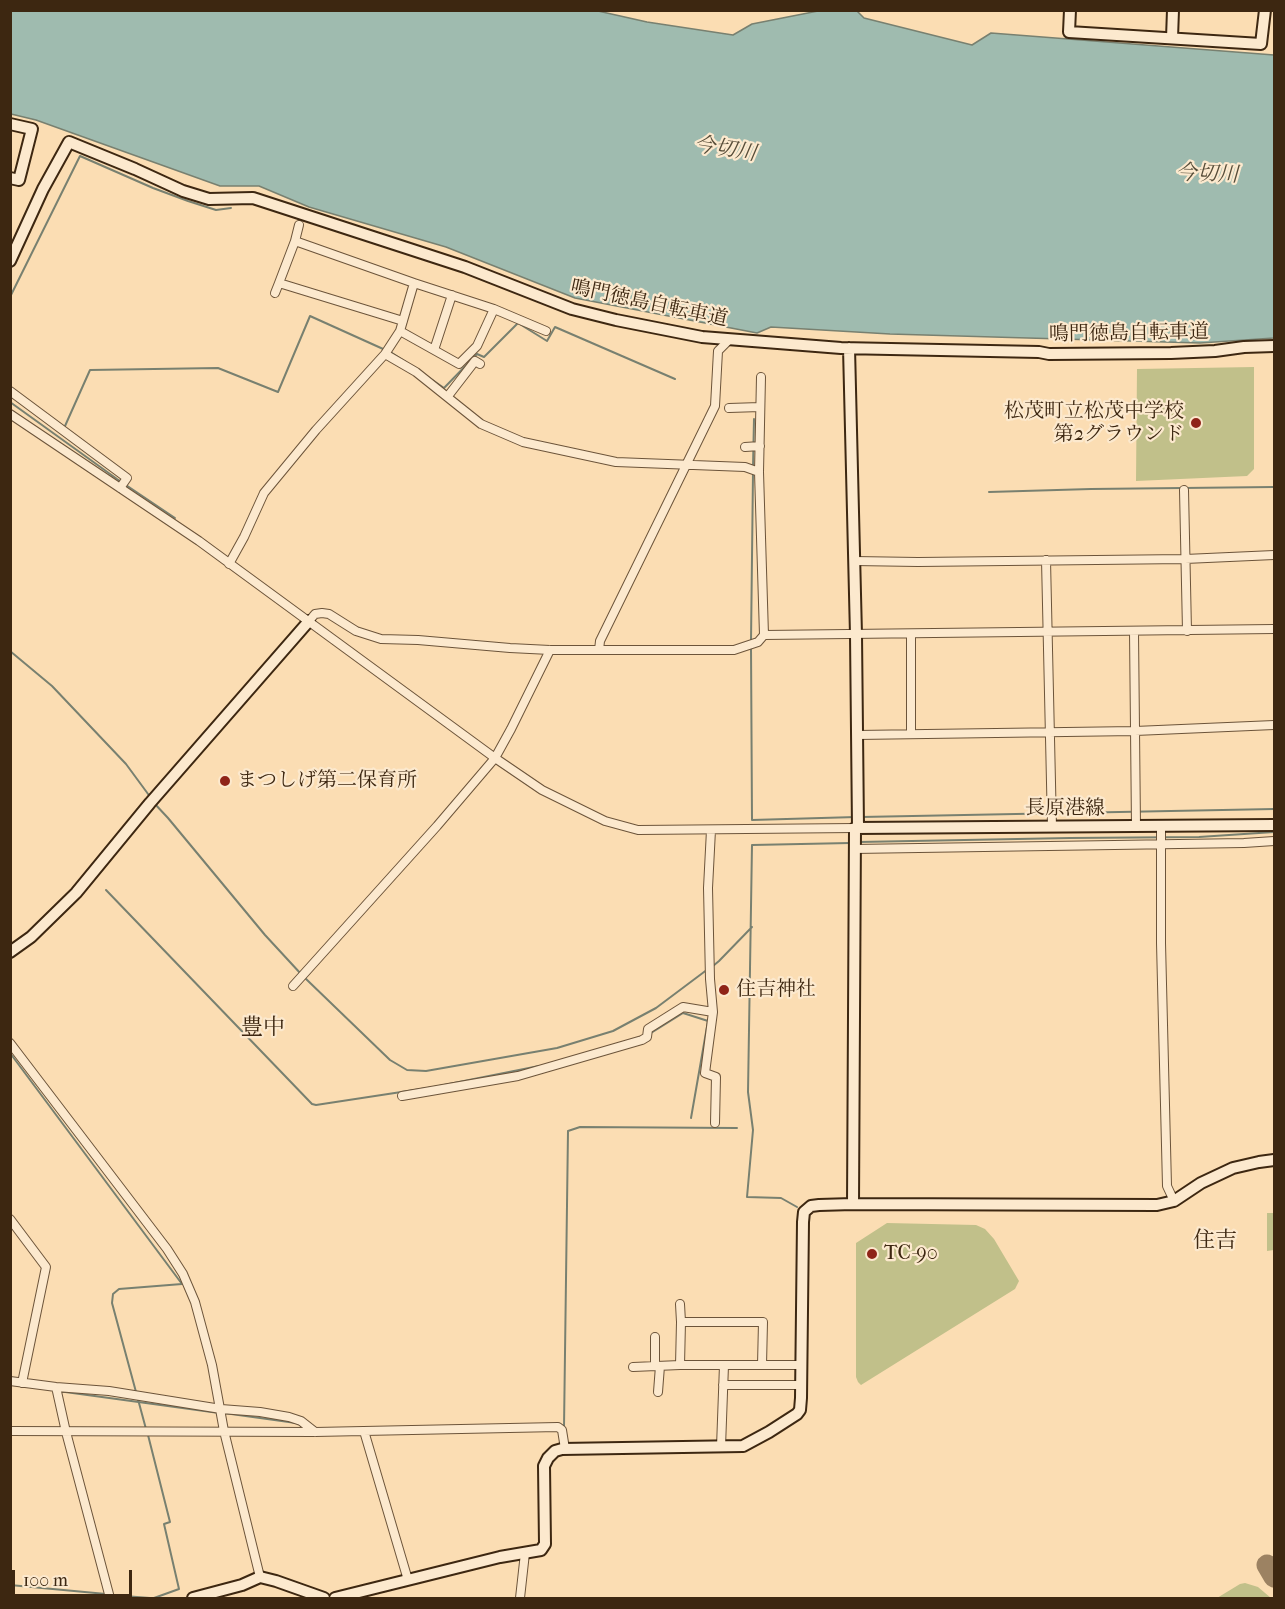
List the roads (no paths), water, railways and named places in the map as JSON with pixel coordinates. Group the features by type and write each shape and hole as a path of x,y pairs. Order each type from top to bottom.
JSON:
{"street":[{"path":"1070,10 1069,32 1261,44 1264,10"},
{"path":"1172,38 1173,10"},
{"path":"10,124 32,129 19,180 10,178"},
{"name":"鳴門徳島自転車道","path":"10,261 43,189 69,142 183,191 209,199 253,198 465,267 572,309 702,337 849,348 1060,354 1171,353 1275,346"},
{"path":"275,293 295,242 299,225"},
{"path":"295,242 495,309 546,331"},
{"path":"279,283 403,321"},
{"path":"229,564 264,493 308,439 386,354 400,331 414,283"},
{"path":"434,350 452,295"},
{"path":"400,331 459,364 477,346 495,309"},
{"path":"599,650 600,642 715,406 718,351 729,340"},
{"path":"849,348 857,735 854,849 853,1204"},
{"path":"386,354 416,372 481,424 523,442 616,462 745,467 759,472"},
{"path":"448,396 475,361 480,364"},
{"path":"10,952 32,937 76,893 150,803 315,614 329,614 356,631 381,639 510,648 734,650 758,642 764,635 759,472 761,377"},
{"path":"10,391 127,477 120,488"},
{"path":"729,408 760,407"},
{"path":"10,414 199,541 495,758 542,790 605,821 638,830 856,828"},
{"path":"745,447 760,446"},
{"path":"1184,490 1187,631"},
{"path":"854,561 1185,559 1275,555"},
{"path":"1046,560 1052,827"},
{"path":"764,635 1275,629"},
{"path":"1134,632 1136,827"},
{"path":"911,634 911,734"},
{"path":"293,986 495,758 550,650"},
{"path":"857,735 1135,731 1275,725"},
{"name":"長原港線","path":"856,828 1275,825"},
{"path":"1161,827 1161,943 1167,1186 1174,1201"},
{"path":"711,830 708,888 713,1012 705,1073 716,1077 715,1123"},
{"path":"854,849 1275,841"},
{"path":"402,1096 518,1076 642,1040 647,1037 648,1029 682,1007 713,1012"},
{"path":"10,1043 160,1240 183,1274 198,1312 212,1365 225,1431 260,1577"},
{"path":"335,1599 500,1557 541,1550 544,1544 544,1466 555,1451 743,1446 797,1414 800,1410 802,1365 804,1212 810,1206 853,1204 1157,1205 1174,1201 1201,1183 1233,1168 1259,1161 1275,1160"},
{"path":"10,1219 46,1268 22,1383"},
{"path":"680,1304 680,1365"},
{"path":"681,1322 763,1323 762,1365"},
{"path":"655,1337 658,1392"},
{"path":"721,1447 724,1365"},
{"path":"633,1367 802,1365"},
{"path":"10,1381 109,1391 221,1409 289,1416 301,1421 315,1432"},
{"path":"723,1385 801,1385"},
{"path":"56,1387 110,1599"},
{"path":"10,1431 315,1432 558,1427 562,1431 565,1449"},
{"path":"364,1431 408,1581"},
{"path":"520,1599 525,1553"},
{"path":"193,1599 242,1585 260,1577 324,1599"}],"water":[{"name":"今切川","path":"11,11 598,11 647,22 733,35 752,24 818,11 857,11 864,18 972,45 991,33 1274,55 1274,338 1200,343 890,334 771,327 757,333 575,298 446,247 309,207 259,186 220,186 36,120 11,114"}],"waterway":[{"path":"10,297 80,156 188,201 216,210 231,208"},
{"path":"65,426 90,370 218,368 278,392 310,316 392,353 406,362"},
{"path":"428,377 444,388 477,354 484,357 518,323 547,341 555,327 675,379"},
{"path":"10,402 175,518"},
{"path":"753,467 754,419"},
{"path":"751,641 753,473"},
{"path":"989,492 1274,487"},
{"path":"751,647 752,820 856,817"},
{"path":"10,651 52,686 126,764 151,798"},
{"path":"154,803 265,935 301,974"},
{"path":"861,817 1274,809"},
{"path":"859,842 1199,837 1274,832"},
{"path":"797,1207 781,1198 747,1197 753,1130 748,1092 752,845 850,843"},
{"path":"106,890 312,1104 434,1087 539,1066"},
{"path":"713,966 752,927"},
{"path":"305,978 390,1060 407,1070 426,1071 557,1048 613,1031 656,1008 708,969"},
{"path":"651,1033 683,1013 708,1021 691,1118"},
{"path":"10,1053 182,1284 119,1289 113,1294 112,1303 146,1429"},
{"path":"564,1427 568,1131 580,1127 737,1128"},
{"path":"58,1391 219,1413"},
{"path":"224,1413 296,1423"},
{"path":"148,1435 170,1522 164,1524 179,1589 154,1598"},
{"path":"10,1585 106,1594"},
{"path":"111,1595 150,1598"}],"place":[{"name":"松茂町立松茂中学校 第2グラウンド","path":"1196,423"},
{"name":"まつしげ第二保育所","path":"225,781"},
{"name":"住吉神社","path":"724,990"},
{"name":"TC-90","path":"872,1254"}],"district":[{"name":"豊中","path":"263,1029"},
{"name":"住吉","path":"1215,1242"}]}
